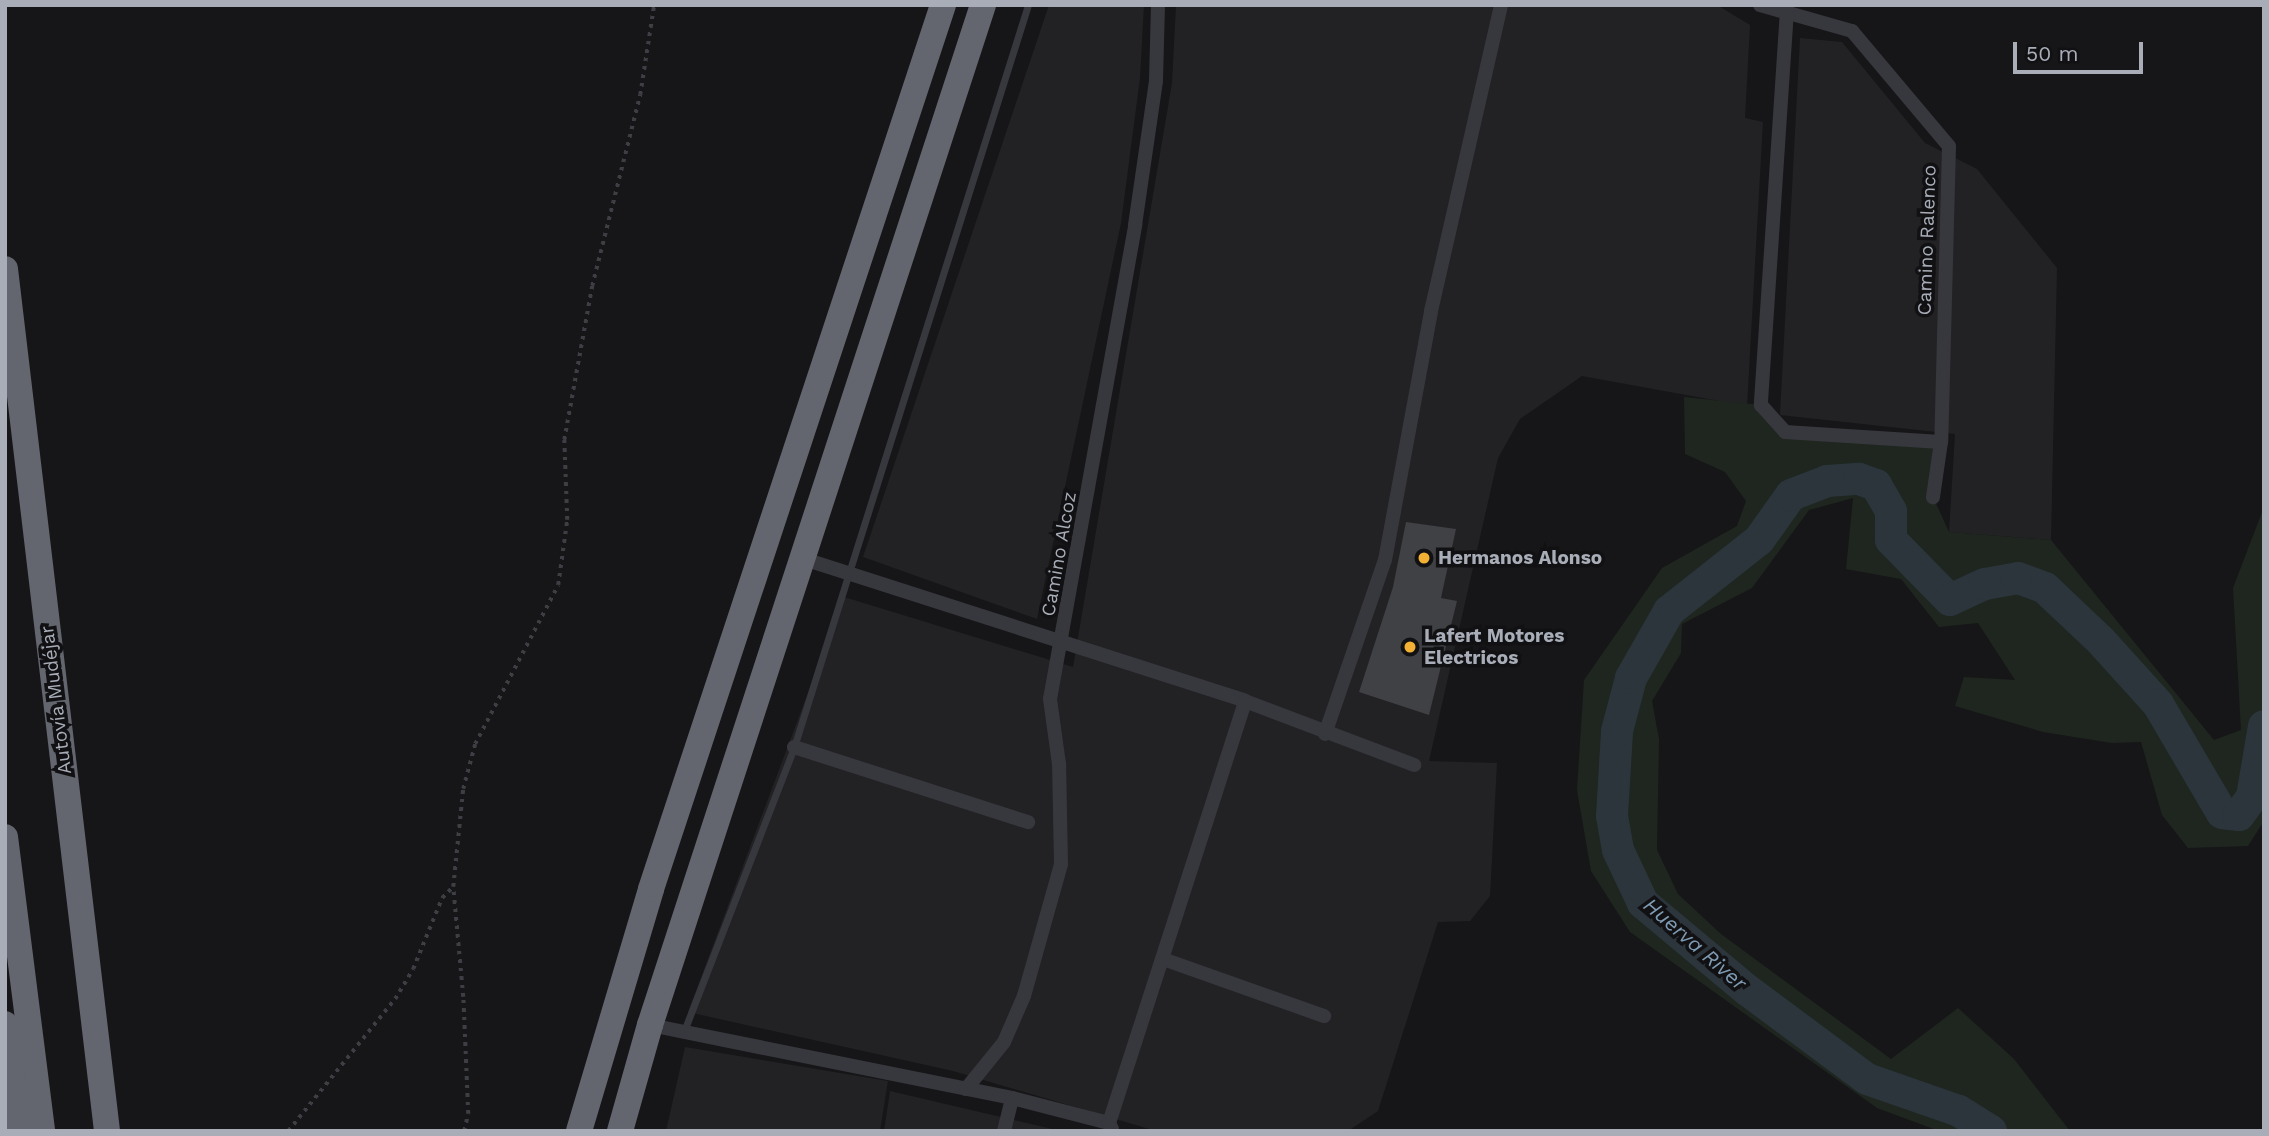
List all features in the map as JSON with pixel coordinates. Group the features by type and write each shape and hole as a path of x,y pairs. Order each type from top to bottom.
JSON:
{"highway":[{"path":"579,1131 655,876 943,5"},
{"path":"620,1131 650,1025 983,5"},
{"name":"Autovía Mudéjar","path":"5,269 107,1131"},
{"path":"5,837 42,1131"},
{"path":"5,1024 19,1131"}],"street":[{"name":"Camino Alcoz","path":"966,1089 1004,1042 1024,996 1061,864 1060,777 1051,699 1135,225 1156,81 1158,5"},
{"path":"1325,734 1385,560 1431,311 1501,5"},
{"name":"Camino Ralenco","path":"1760,5 1787,10 1852,32 1949,146 1941,442 1933,497"},
{"path":"1787,10 1761,405 1785,432 1941,442"},
{"path":"804,559 1245,701 1325,734 1414,765"},
{"path":"650,1025 1012,1098 1111,1127 1245,701"},
{"path":"794,747 1028,822"},
{"path":"1163,959 1324,1016"},
{"path":"1004,1131 1012,1098"}],"lane":[{"path":"684,1032 794,747 846,571 1028,5"}],"path":[{"path":"464,1131 468,1114 464,1023 453,887 463,789 475,744 558,585 567,520 564,440 593,286 640,95 654,5"},
{"path":"288,1131 395,999 413,969 442,898 453,887"}],"shaded area":[{"path":"1049,5 1144,5 1140,78 1121,223 1037,619 863,557"},
{"path":"1176,5 1717,5 1750,25 1745,118 1763,122 1747,406 1582,376 1520,419 1498,458 1429,761 1497,763 1490,896 1470,921 1438,922 1378,1111 1348,1131 1156,1131 953,1071 688,1012 844,597 1073,667 1172,83"},
{"path":"1800,38 1842,42 1925,143 1977,169 2057,268 2051,540 1949,532 1955,434 1780,415"},
{"path":"1684,397 1761,405 1785,432 1941,442 1933,497 1949,532 2051,540 2214,740 2241,730 2233,588 2264,507 2264,821 2248,846 2188,848 2162,815 2141,742 2112,743 2043,732 1955,706 1964,677 2015,680 1978,623 1939,627 1901,579 1846,569 1853,498 1809,510 1752,588 1682,624 1681,653 1652,701 1659,739 1657,850 1678,894 1721,934 1891,1059 1958,1008 2014,1059 2070,1131 1939,1131 1877,1108 1630,932 1591,871 1577,790 1584,680 1662,568 1737,526 1746,501 1725,472 1685,454"},
{"path":"685,1047 888,1081 880,1131 666,1131"},
{"path":"890,1091 1061,1131 884,1131"}],"building":[{"name":"Lafert Motores Electricos","path":"1406,522 1456,529 1441,598 1457,601 1429,715 1359,692 1393,587"}],"waterway":[{"name":"Huerva River","path":"1991,1131 1959,1111 1867,1079 1747,990 1643,903 1618,850 1612,816 1617,731 1631,678 1669,611 1759,540 1791,495 1827,481 1859,479 1876,485 1891,511 1891,540 1950,600 1985,584 2018,578 2045,588 2101,641 2158,704 2222,813 2239,815 2252,797 2264,726"}],"place":[{"name":"Hermanos Alonso","path":"1424,558"},
{"name":"Lafert Motores Electricos","path":"1410,647"}]}
